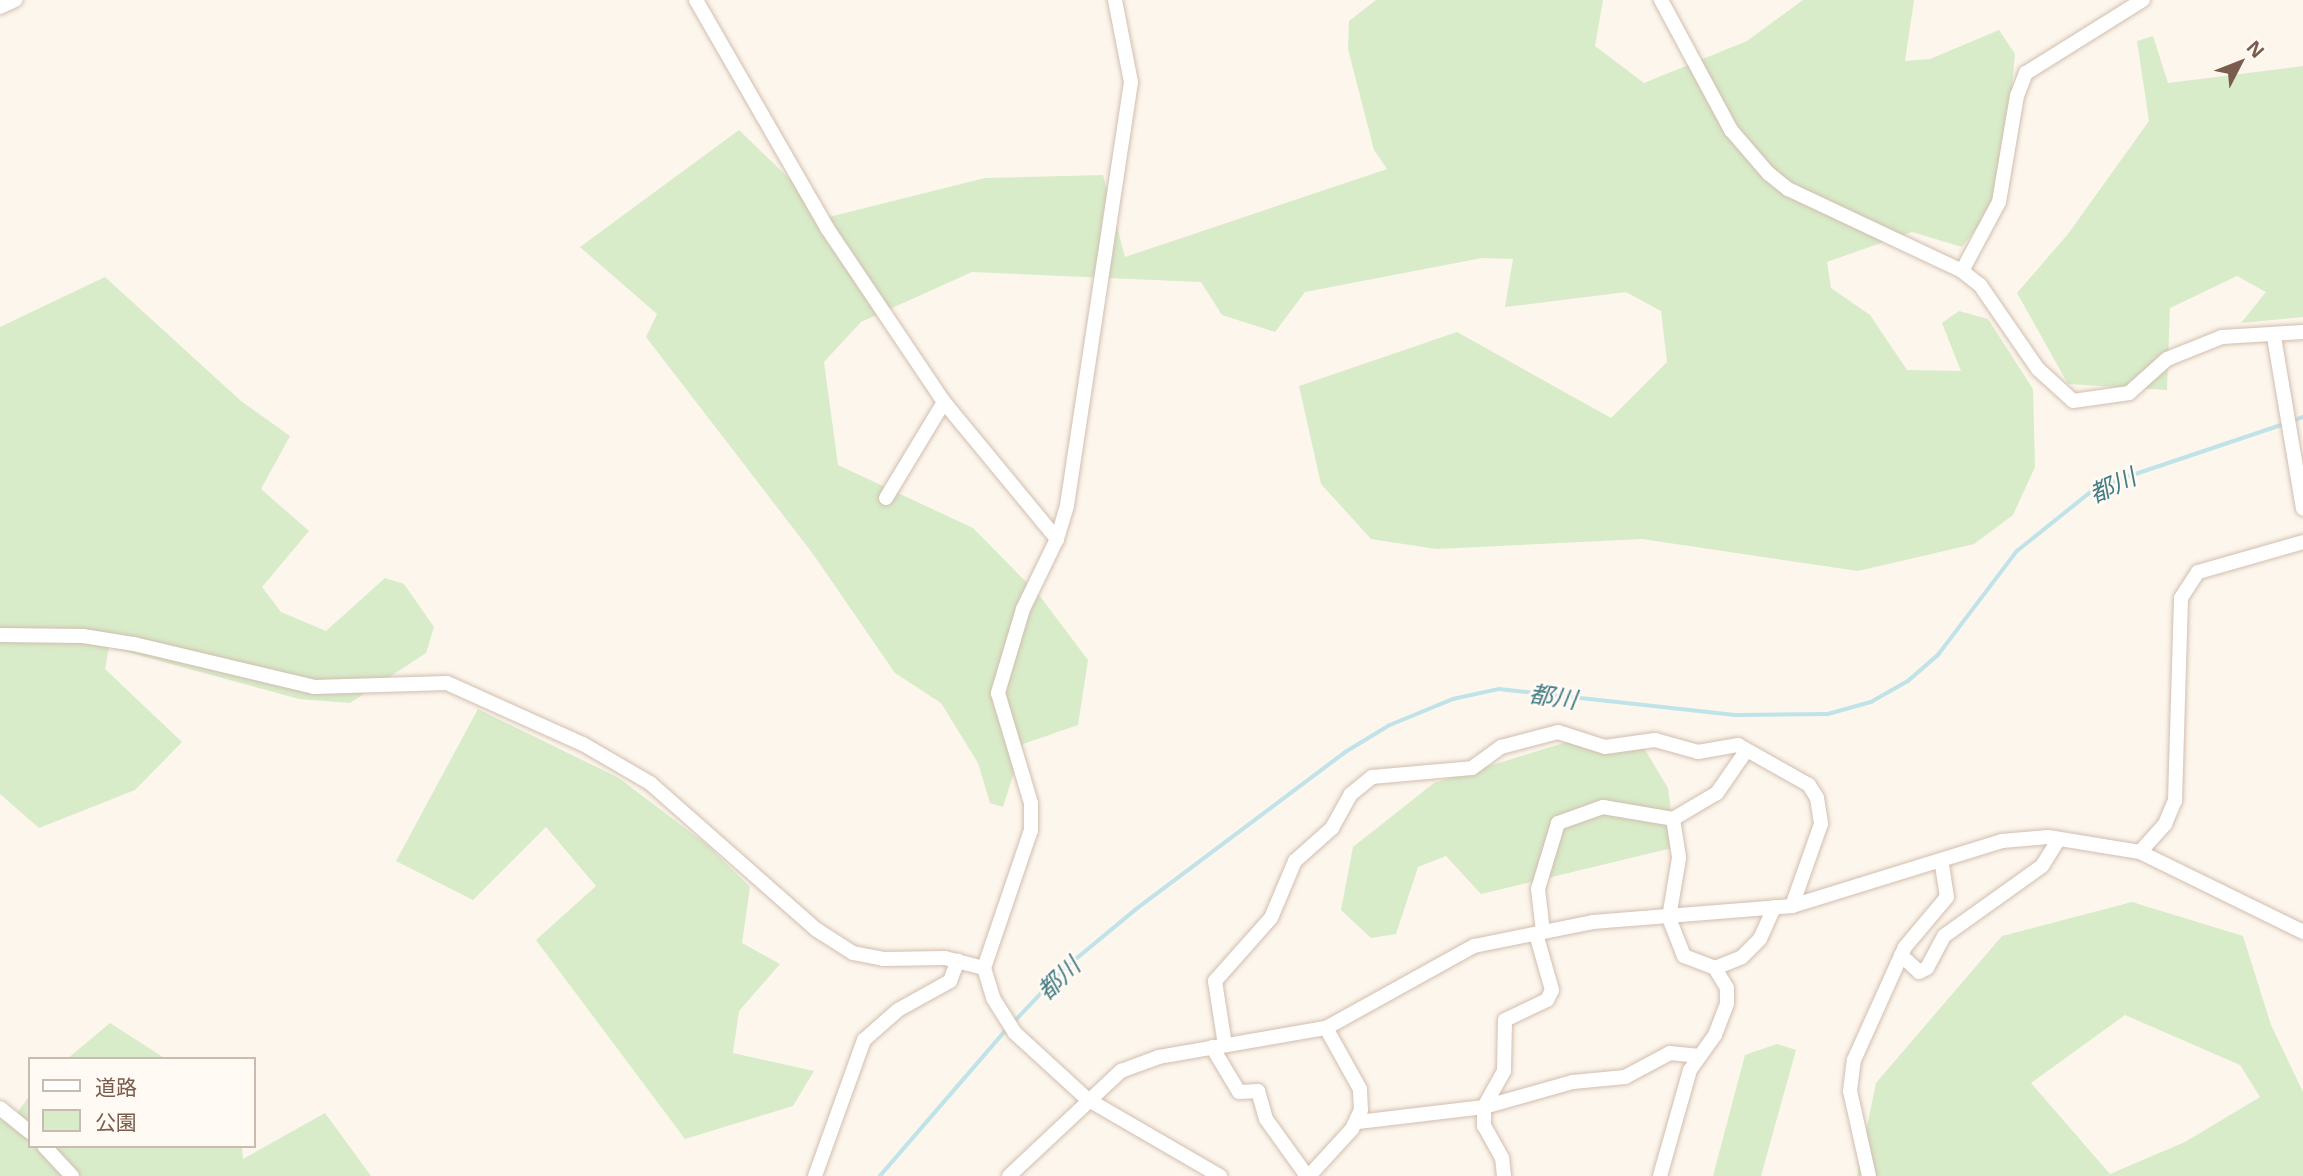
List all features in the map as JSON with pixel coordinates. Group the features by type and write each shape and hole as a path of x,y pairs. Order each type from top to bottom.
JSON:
{"street":[{"path":"0,7 15,0"},
{"path":"696,0 827,228 944,402 1057,539"},
{"path":"1115,0 1131,82 1067,506 1057,539 1023,609 1000,676 1000,709 1025,778 1031,830 984,968 1003,1016 1015,1033 1087,1099 1220,1176"},
{"path":"1661,0 1731,130 1768,173 1788,189 1962,271 1980,285 2038,369 2073,401 2129,393 2167,359 2222,337 2274,337 2303,332"},
{"path":"1962,271 1999,202 2017,96 2026,73 2143,0"},
{"path":"2274,337 2303,509"},
{"path":"886,498 944,402"},
{"path":"2140,852 2165,824 2175,801 2181,598 2198,572 2303,542"},
{"path":"0,635 83,636 134,644 314,687 447,683 583,744 650,783 838,945 883,959 958,960 984,968"},
{"path":"1326,1028 1360,1089 1358,1122 1308,1176 1266,1119 1258,1091 1239,1092 1218,1046 1215,981 1271,918 1295,860 1332,828 1352,794 1372,777 1472,768 1501,747 1558,732 1605,747 1656,740 1698,752 1738,745 1808,785 1817,798 1821,824 1792,905"},
{"path":"1504,1176 1502,1158 1484,1126 1484,1107 1504,1070 1505,1020 1547,1000 1552,990 1539,933 1538,889 1558,823 1603,807 1674,819 1717,793 1746,751"},
{"path":"1660,1176 1697,1056 1715,1035 1727,1003 1727,988 1715,968 1684,956 1669,918 1679,858 1674,819"},
{"path":"1901,955 1919,972 1927,968 1944,936 2042,866 2059,839"},
{"path":"1009,1176 1087,1099 1133,1065 1218,1046 1326,1028 1474,946 1539,933 1792,905 2002,841 2059,839 2140,852 2303,932"},
{"path":"1869,1176 1850,1091 1854,1060 1901,955 1947,897 1941,860"},
{"path":"1715,968 1750,951 1774,907"},
{"path":"816,1176 864,1040 898,1010 950,982 958,960"},
{"path":"1358,1122 1484,1107 1573,1082 1625,1077 1670,1053 1697,1056"},
{"path":"0,1108 28,1130"},
{"path":"46,1148 72,1176"}],"green space":[{"path":"1376,0 1603,0 1595,46 1644,83 1747,41 1803,0 1914,0 1905,61 1930,59 1999,30 2015,54 2002,195 1962,247 1912,232 1827,262 1831,288 1870,315 1907,370 1961,371 1942,323 1959,311 1988,319 2033,389 2035,467 2013,515 1974,544 1858,571 1642,539 1436,549 1371,539 1321,484 1299,386 1457,332 1611,418 1667,362 1661,311 1626,292 1505,307 1513,259 1482,258 1305,292 1275,332 1222,315 1201,282 972,272 861,322 824,362 838,465 973,528 1039,595 1088,660 1078,725 1023,744 1003,807 990,803 978,763 941,703 895,673 813,554 646,337 657,314 580,247 739,130 829,217 985,178 1103,175 1125,257 1387,169 1374,150 1348,49 1349,21"},
{"path":"2153,36 2168,83 2303,66 2303,317 2241,323 2266,292 2237,276 2170,308 2167,390 2068,384 2017,293 2068,234 2149,121 2137,41"},
{"path":"105,277 241,401 290,436 261,489 309,531 262,587 281,612 326,631 385,578 404,584 434,627 426,653 350,703 299,699 109,647 105,669 182,742 135,790 39,828 0,794 0,327"},
{"path":"478,709 619,778 707,845 750,887 742,943 780,964 739,1011 733,1053 814,1071 793,1106 685,1139 536,940 596,886 546,827 473,900 396,861"},
{"path":"1573,740 1641,743 1668,788 1676,847 1481,894 1446,856 1418,867 1396,934 1371,938 1341,910 1353,847 1434,783"},
{"path":"2132,902 2243,936 2271,1025 2303,1092 2303,1176 1857,1176 1876,1083 2002,936","holes":["2125,1015 2240,1065 2260,1097 2185,1142 2110,1174 2031,1083"]},
{"path":"110,1023 163,1057 69,1057"},
{"path":"1777,1044 1796,1050 1761,1176 1713,1176 1745,1055"},
{"path":"28,1098 28,1148 242,1148 243,1159 325,1113 371,1176 0,1176 0,1111 11,1121"}],"waterway":[{"name":"都川","path":"2291,422 2303,417"},
{"name":"都川","path":"1012,1024 1065,968 1135,910 1347,751 1390,725 1453,699 1499,689 1735,715 1828,714 1871,702 1908,681 1938,655 2017,551 2097,487 2284,424"},
{"name":"都川","path":"880,1176 1007,1029"}]}
